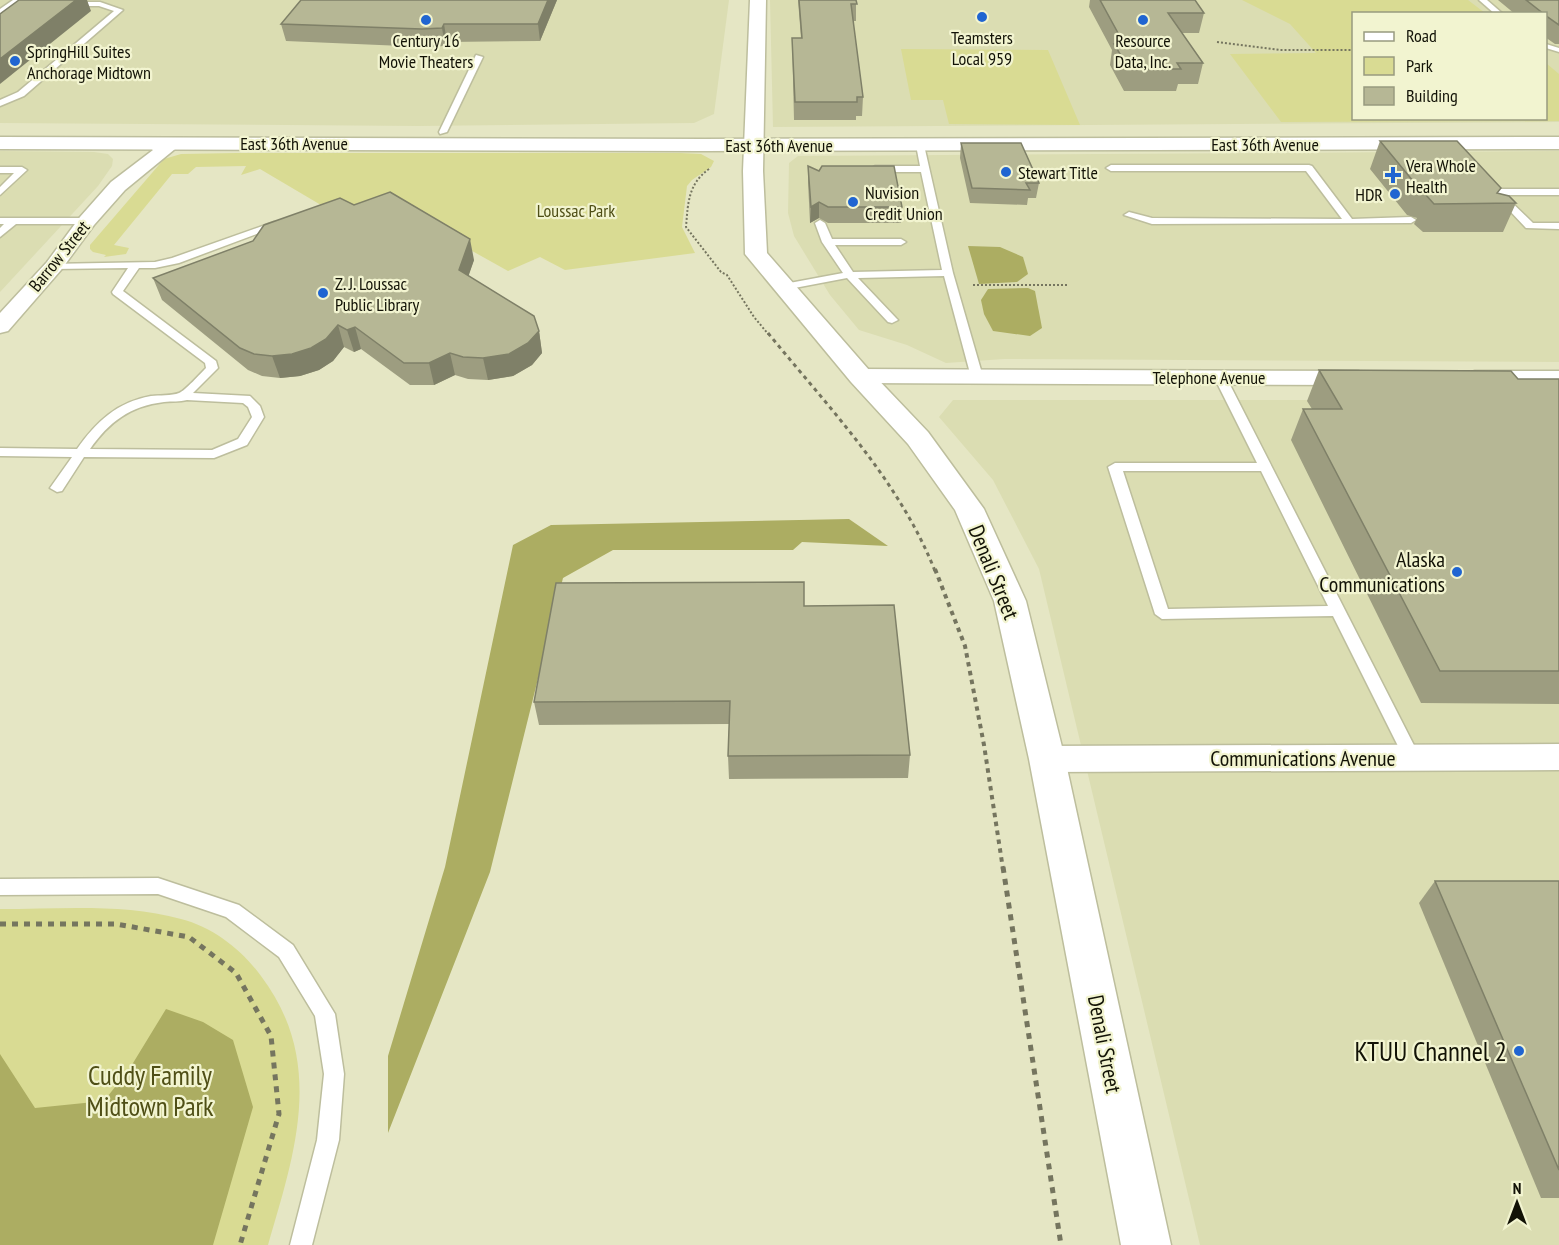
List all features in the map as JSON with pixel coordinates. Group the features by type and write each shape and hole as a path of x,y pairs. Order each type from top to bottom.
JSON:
{"main road":[{"name":"Denali Street","path":"758,0 753,139 756,254 860,376 918,438 969,509 1010,601 1047,759 1146,1245"},
{"name":"East 36th Avenue","path":"0,132 162,140 753,139 1559,132"},
{"name":"East 36th Avenue","path":"0,143 443,132 920,145 1453,147 1559,143"},
{"path":"1453,147 1457,139 1559,138"}],"street":[{"name":"Barrow Street","path":"0,326 54,266 87,221 118,186 133,153 162,140"},
{"name":"Telephone Avenue","path":"860,376 1384,378"},
{"path":"1455,378 1559,378"},
{"name":"Communications Avenue","path":"1047,759 1559,757"}],"lane":[{"path":"1483,0 1498,12"},
{"path":"0,12 18,2"},
{"path":"0,103 21,94 118,10 100,4 57,3"},
{"path":"443,132 479,57"},
{"path":"920,145 948,273 978,377"},
{"path":"1112,168 1309,168 1349,222"},
{"path":"860,170 926,169"},
{"path":"0,170 22,170 0,192"},
{"path":"1489,184 1518,220 1530,226 1559,226"},
{"path":"1497,192 1559,192"},
{"path":"1129,215 1152,221 1411,220"},
{"path":"0,221 87,221"},
{"path":"0,234 13,221"},
{"path":"54,266 155,265 175,261 285,221"},
{"path":"820,223 827,242 849,275 892,320"},
{"path":"827,242 901,242"},
{"path":"136,265 117,292 210,361 212,368 207,376 187,390 182,398"},
{"path":"784,287 849,275 948,273"},
{"path":"1220,377 1412,757"},
{"path":"0,452 82,452 122,455 214,454 243,442 258,417 254,406 246,399 182,398 143,400 122,408 99,428 82,452 57,488"},
{"path":"1265,467 1115,467 1162,614 1338,610"},
{"path":"0,887 158,886 232,911 286,951 325,1014 334,1074 328,1140 301,1245"}],"path":[{"path":"1217,42 1280,50 1352,50"},
{"path":"713,167 696,177 691,186 686,227 722,272 727,275 754,317 850,433 899,497 922,537 965,646 984,745 1061,1245"},
{"path":"952,285 1067,285"},
{"path":"0,924 116,924 189,937 236,973 271,1036 279,1114 240,1245"}],"shaded area":[{"path":"0,0 729,0 714,114 694,123 419,126 0,123"},
{"path":"770,0 1559,0 1559,122 773,127"},
{"path":"0,151 94,152 108,154 113,159 112,166 98,186 0,292"},
{"path":"1559,151 1559,362 1004,359 946,363 907,345 859,330 830,295 794,236 788,213 789,163 798,156"},
{"path":"953,400 1559,400 1559,1245 1200,1245 1039,569 993,480 939,417"}],"green space":[{"path":"1242,0 1468,0 1484,12 1352,12 1352,120 1547,120 1547,64 1559,74 1559,121 1281,122 1230,54 1316,53 1290,24"},
{"path":"901,49 1048,50 1080,125 949,124 943,100 911,100"},
{"name":"Loussac Park","path":"680,153 701,154 714,161 711,167 687,186 682,227 695,253 565,270 540,257 508,271 406,214 326,208 260,169 241,175 246,166 196,167 188,174 172,174 114,245 129,248 126,254 104,257 106,255 90,249 90,245 164,159 181,154"},
{"path":"968,246 1000,247 1023,257 1028,274 1017,282 979,284"},
{"path":"1028,288 1035,291 1042,328 1030,336 993,331 984,314 981,300 988,289"},
{"path":"849,519 888,546 802,542 793,550 613,550 563,578 490,872 388,1133 388,1056 445,867 513,545 551,525"},
{"name":"Cuddy Family Midtown Park","path":"0,909 114,909 181,919 204,928 226,941 245,957 261,976 281,1008 293,1041 299,1074 299,1108 295,1142 268,1245 0,1245"},
{"path":"166,1009 203,1022 233,1040 253,1107 213,1245 0,1245 0,1054 35,1108 104,1101 130,1068"}],"building":[{"path":"19,0 76,0 0,59 0,14"},
{"path":"301,0 548,0 538,24 444,24 442,28 422,29 281,24"},
{"path":"799,0 856,0 857,4 851,4 863,97 857,97 857,102 795,102 792,38 802,38"},
{"path":"1100,0 1195,0 1204,13 1168,13 1203,63 1177,63 1181,69 1129,69 1114,44 1124,44"},
{"path":"1526,0 1559,0 1559,25 1547,16 1547,12 1541,12"},
{"path":"1380,141 1457,141 1501,188 1497,193 1509,196 1516,203 1434,204 1426,195 1430,192 1429,190 1418,187"},
{"path":"961,143 1021,143 1039,183 1026,183 1030,190 972,188"},
{"path":"808,166 819,171 822,166 894,166 902,207 828,207 819,202 811,207"},
{"name":"Z. J. Loussac Public Library","path":"390,192 470,239 459,270 534,316 539,331 528,343 509,354 483,358 463,357 450,353 429,363 404,363 355,327 347,330 338,325 326,339 311,348 292,354 272,356 254,354 240,348 153,278 253,241 264,225 340,198 354,205"},
{"name":"Alaska Communications","path":"1319,370 1511,371 1518,379 1559,379 1559,671 1440,671 1303,409 1342,409"},
{"path":"804,582 804,606 894,605 910,755 728,756 730,701 534,702 556,583"},
{"name":"KTUU Channel 2","path":"1435,881 1559,881 1559,1170"}],"place":[{"name":"Teamsters Local 959","path":"982,17"},
{"name":"Century 16 Movie Theaters","path":"426,20"},
{"name":"Resource Data, Inc.","path":"1143,20"},
{"name":"SpringHill Suites Anchorage Midtown","path":"15,61"},
{"name":"Stewart Title","path":"1006,172"},
{"name":"Vera Whole Health","path":"1393,175"},
{"name":"HDR","path":"1395,194"},
{"name":"Nuvision Credit Union","path":"853,202"},
{"name":"Z. J. Loussac Public Library","path":"323,293"},
{"name":"Alaska Communications","path":"1457,572"},
{"name":"KTUU Channel 2","path":"1519,1051"}]}
